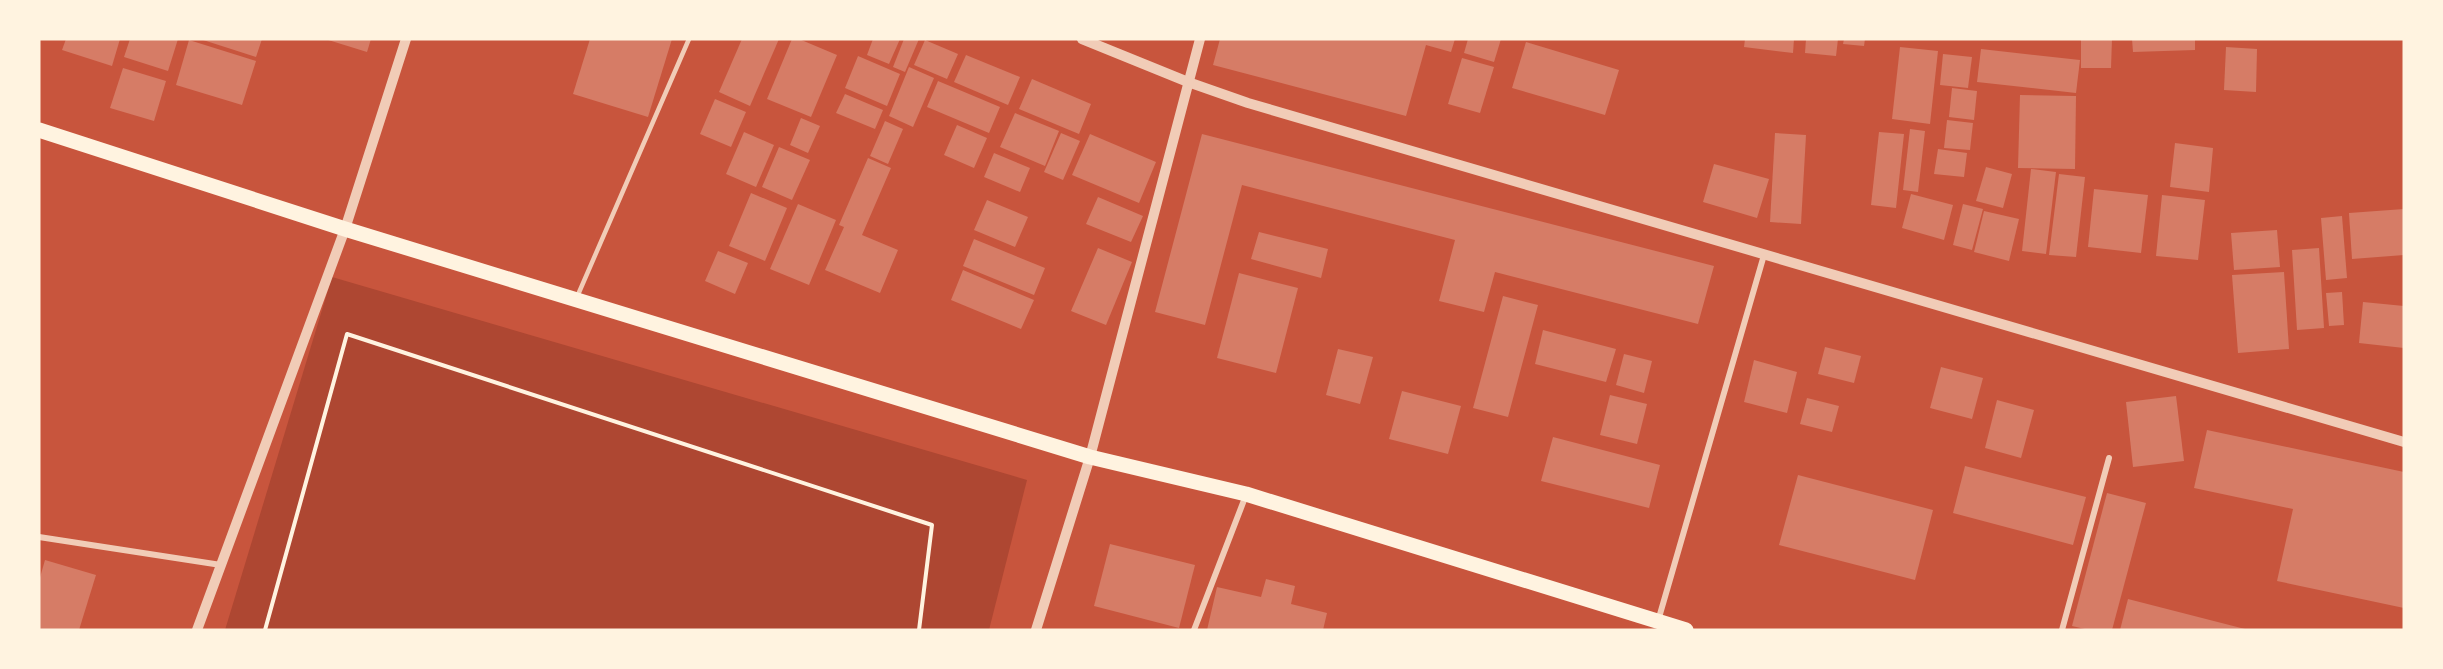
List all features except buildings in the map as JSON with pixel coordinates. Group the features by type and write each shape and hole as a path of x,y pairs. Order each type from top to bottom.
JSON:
{"main road":[{"path":"39,130 345,229 1089,457 1246,494 1686,630"}],"street":[{"path":"197,630 345,229 406,39"},
{"path":"1082,39 1188,82 1248,103 2404,442"},
{"path":"1036,630 1089,457 1200,39"},
{"path":"1658,621 1764,255"},
{"path":"2062,630 2109,458"},
{"path":"1194,630 1246,494"},
{"path":"39,537 221,565"}],"lane":[{"path":"576,300 689,39"}],"path":[{"path":"265,630 346,334 932,525 919,630"}],"shaded area":[{"path":"332,277 1027,480 989,630 225,630"}]}
